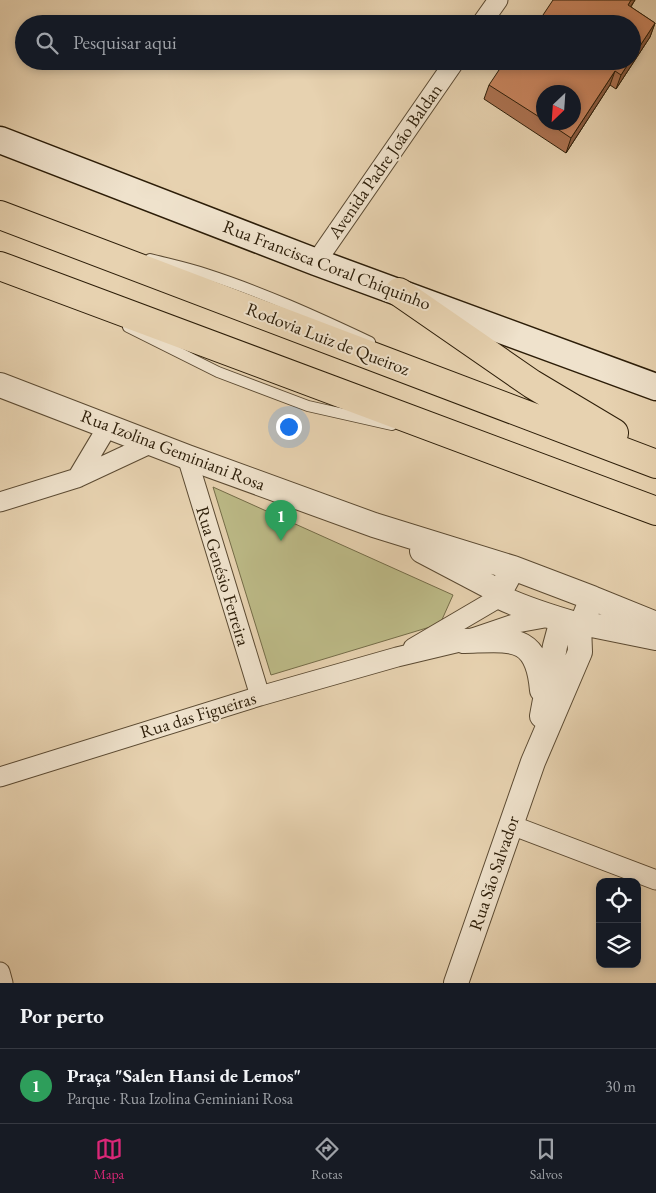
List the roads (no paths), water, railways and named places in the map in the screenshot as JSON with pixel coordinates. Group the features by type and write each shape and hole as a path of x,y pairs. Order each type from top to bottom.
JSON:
{"highway":[{"name":"Rodovia Luiz de Queiroz","path":"0,215 526,413 656,464"},
{"path":"0,266 656,511"},
{"path":"399,292 532,384 656,458"}],"main road":[{"name":"Rua Francisca Coral Chiquinho","path":"0,140 316,262 656,387"}],"street":[{"path":"487,15 498,0"},
{"name":"Avenida Padre João Baldan","path":"316,262 449,70"},
{"name":"Rua Izolina Geminiani Rosa","path":"0,385 186,457 374,525 514,568 592,598"},
{"path":"77,478 108,426"},
{"path":"0,502 77,478 152,444"},
{"name":"Rua Genésio Ferreira","path":"186,457 260,696"},
{"name":"Rua Izolina Geminiani Rosa","path":"374,525 523,608 568,621"},
{"path":"500,594 514,568"},
{"name":"Rua das Figueiras","path":"396,657 500,594"},
{"path":"568,621 592,598 656,624"},
{"path":"568,621 656,638"},
{"name":"Rua das Figueiras","path":"0,777 260,696 396,657 464,641 517,623 568,621"},
{"name":"Rua São Salvador","path":"533,762 555,646 568,621"},
{"name":"Rua São Salvador","path":"456,983 533,762 580,652 568,621"},
{"path":"464,641 508,640 519,643 530,650 540,674 543,708"},
{"path":"511,825 656,880"},
{"path":"0,972 3,983"}],"lane":[{"path":"27,226 206,274 304,311 384,348"},
{"path":"27,276 218,372 308,406 481,446"},
{"path":"401,356 526,413"}],"place":[{"name":"Praça \"Salen Hansi de Lemos\"","path":"281,541"}]}
